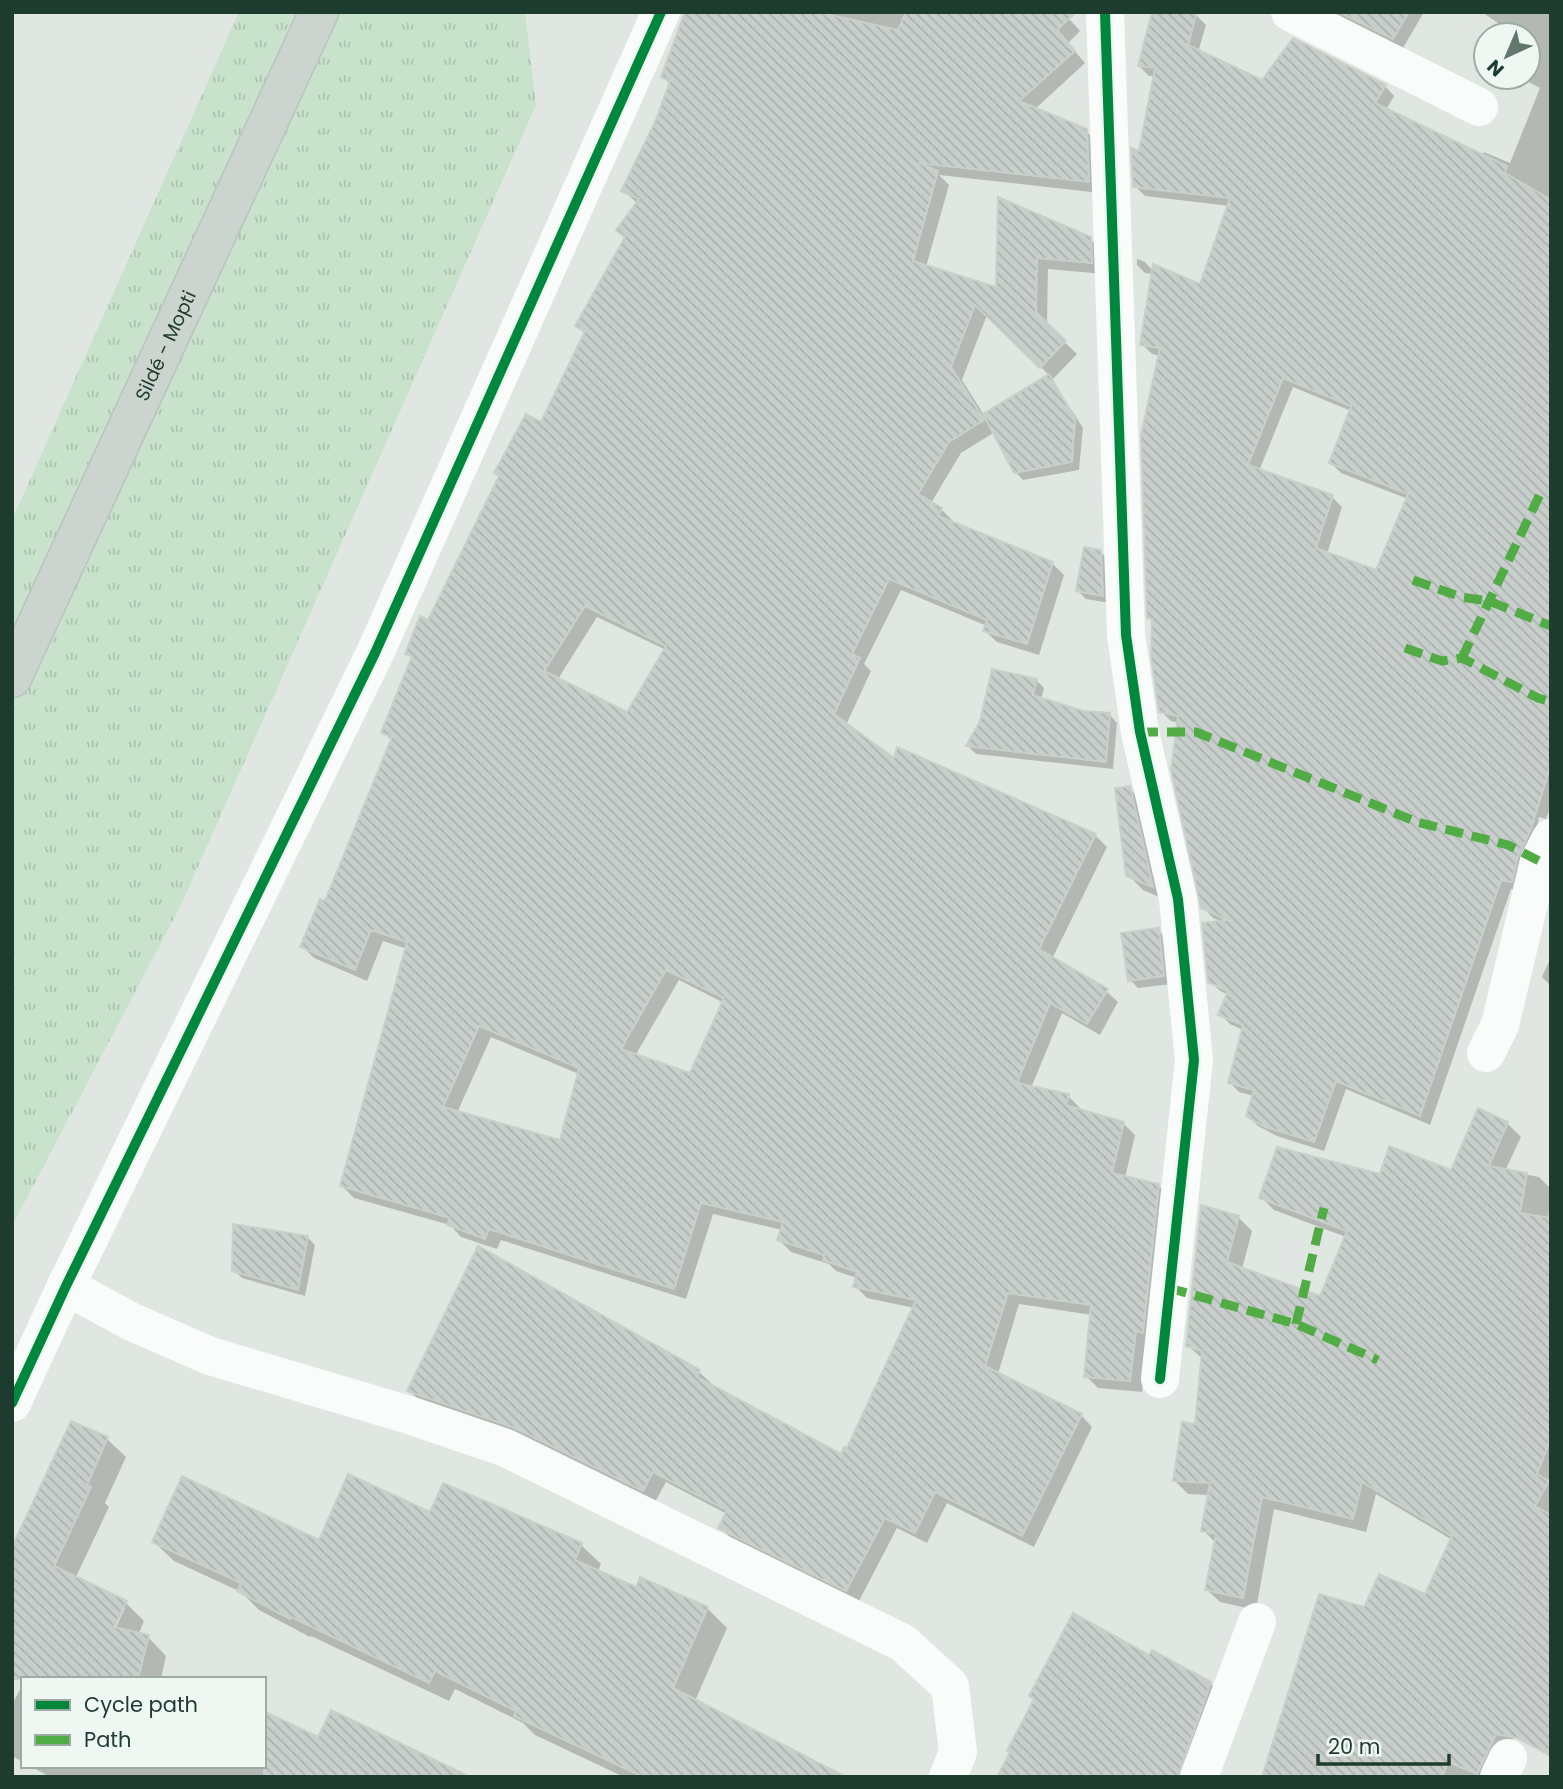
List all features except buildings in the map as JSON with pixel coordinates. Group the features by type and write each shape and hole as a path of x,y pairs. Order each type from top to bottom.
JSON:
{"main road":[{"name":"Sildé - Mopti","path":"12,678 319,12"}],"street":[{"path":"12,1403 66,1286 375,653 661,12"},
{"path":"1105,12 1118,465 1126,635 1140,732 1178,899 1194,1060 1160,1379"},
{"path":"1290,12 1479,107"},
{"path":"1486,1053 1500,1025 1539,862 1551,838"},
{"path":"66,1286 131,1321 210,1356 409,1415 506,1448 904,1643 950,1686 958,1752 948,1777"},
{"path":"1199,1777 1257,1622"}],"green space":[{"path":"239,12 525,12 536,105 180,907 12,1226 12,520"}],"marked path":[{"path":"1462,658 1542,490"},
{"path":"1413,580 1461,597 1489,601 1551,626"},
{"path":"1405,648 1442,661 1462,658 1538,698 1551,702"},
{"path":"1140,732 1196,732 1417,822 1508,845 1539,861"},
{"path":"1296,1324 1324,1208"},
{"path":"1169,1288 1296,1324 1378,1360"}],"cycle path":[{"path":"12,1403 66,1286 375,653 661,12"},
{"path":"1105,12 1126,635 1140,732 1178,899 1194,1060 1160,1379"}]}
